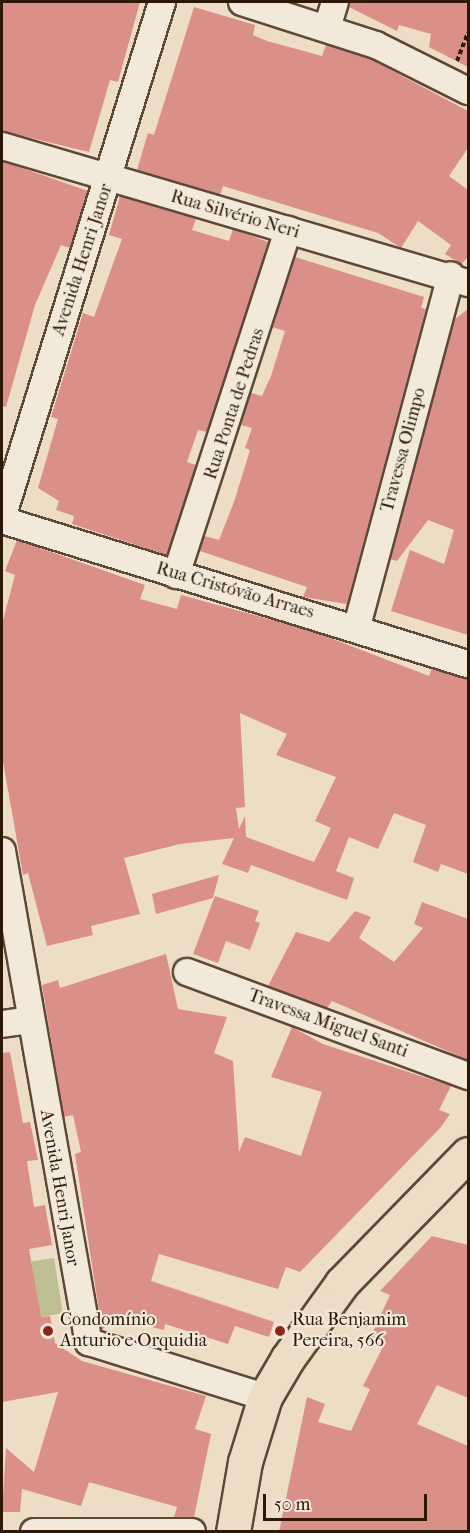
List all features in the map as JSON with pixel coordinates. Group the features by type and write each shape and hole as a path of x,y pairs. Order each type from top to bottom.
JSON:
{"main road":[{"path":"233,1532 245,1462 265,1397 342,1283 468,1154"}],"street":[{"name":"Avenida Henri Janor","path":"2,519 110,179 162,2"},
{"path":"242,2 327,28 459,84"},
{"path":"327,28 335,2"},
{"name":"Rua Silvério Neri","path":"2,146 460,279"},
{"name":"Rua Ponta de Pedras","path":"176,575 288,230"},
{"name":"Travessa Olimpo","path":"357,626 460,279"},
{"name":"Rua Cristóvão Arraes","path":"2,519 176,575 357,626 468,664"},
{"name":"Avenida Henri Janor","path":"2,851 30,1020 89,1342 265,1397"},
{"name":"Travessa Miguel Santi","path":"187,972 468,1076"},
{"path":"2,1024 30,1020"},
{"path":"34,1532 192,1532"}],"path":[{"path":"459,84 468,33"}],"green space":[{"path":"54,1258 63,1313 40,1317 31,1262"}],"building":[{"path":"2,2 140,2 118,82 110,80 89,152 2,131"},
{"path":"350,2 468,2 468,67 429,47 431,34 399,25 397,31 349,7"},
{"path":"194,7 255,25 253,35 267,41 322,56 326,45 370,59 468,111 468,148 449,176 468,190 468,257 461,264 445,254 451,245 418,221 401,248 378,233 223,186 220,195 137,170 148,133 154,135"},
{"path":"2,161 88,191 70,248 61,245 35,305 6,407 2,406"},
{"path":"120,196 196,219 192,230 229,241 233,229 268,242 207,432 198,430 187,462 196,465 167,555 72,524 74,516 56,510 59,501 38,488 58,419 51,417 83,313 94,317 122,239 109,235"},
{"path":"295,257 424,297 421,308 426,309 347,604 303,597 307,587 200,551 204,536 219,540 234,502 250,450 245,448 252,428 241,425 251,393 262,396 271,376 285,331 272,327"},
{"path":"468,309 468,635 391,611 410,550 444,564 454,530 428,520 397,561 390,559 454,320"},
{"path":"17,540 145,585 140,599 177,609 181,595 312,631 429,676 432,668 468,679 468,874 441,864 438,872 413,862 426,825 394,813 378,849 349,837 336,871 354,878 347,900 251,865 248,873 222,864 234,838 180,844 124,858 140,914 91,926 93,935 47,946 28,873 23,875 2,756 2,624 15,575 5,571","holes":["240,713 287,734 276,755 336,777 315,821 331,828 314,862 246,837 245,816 239,829 236,808 245,807"]},
{"path":"219,875 213,898 156,914 152,894"},
{"path":"215,896 259,911 255,921 260,923 250,950 226,941 218,963 193,954"},
{"path":"422,902 468,919 468,1060 332,1001 327,1008 268,986 296,932 329,942 355,911 371,917 359,938 394,962 423,928 414,924"},
{"path":"166,954 178,1009 227,1017 214,1053 233,1061 239,1152 245,1137 301,1156 322,1092 271,1077 292,1027 323,1044 451,1086 439,1110 450,1114 441,1127 300,1272 286,1267 278,1289 159,1254 151,1281 274,1322 269,1337 235,1326 228,1344 165,1324 164,1330 114,1318 102,1330 75,1154 81,1152 73,1115 64,1117 42,985 58,980 60,988"},
{"path":"10,1052 23,1123 30,1122 38,1160 27,1161 34,1207 45,1205 52,1245 29,1249 41,1317 50,1316 55,1343 82,1361 206,1396 195,1429 211,1434 194,1517 174,1517 177,1507 89,1482 81,1506 22,1489 20,1512 2,1512 6,1448 34,1472 58,1392 2,1402 2,1053"},
{"path":"432,1236 468,1245 468,1398 437,1385 417,1424 468,1446 468,1532 279,1532 307,1397 325,1404 318,1422 351,1431 370,1389 363,1386 385,1343 371,1336 390,1295 380,1291"}],"place":[{"name":"Condomínio Anturio e Orquidia","path":"48,1331"},
{"name":"Rua Benjamim Pereira, 566","path":"280,1331"}]}
